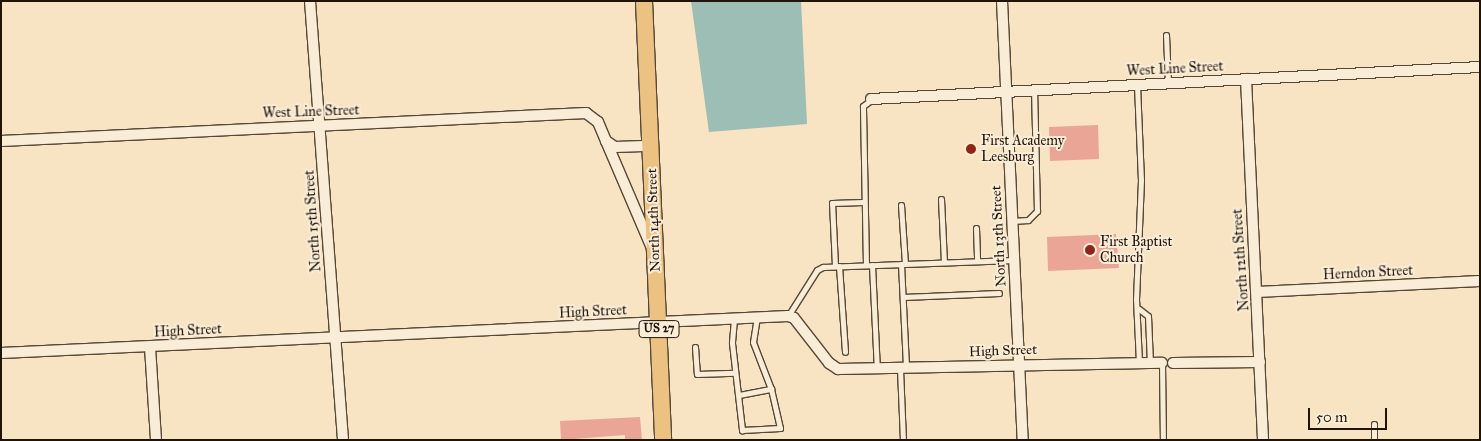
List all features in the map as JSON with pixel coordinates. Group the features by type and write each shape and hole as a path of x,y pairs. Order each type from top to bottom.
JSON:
{"highway":[{"name":"North 14th Street","path":"644,1 663,440"}],"street":[{"name":"North 15th Street","path":"310,1 343,440"},
{"name":"North 13th Street","path":"1002,1 1023,440"},
{"name":"West Line Street","path":"872,99 1480,67"},
{"name":"North 12th Street","path":"1246,79 1263,440"},
{"name":"West Line Street","path":"1,141 586,113 598,122 655,255"},
{"path":"606,141 615,147 651,146"},
{"name":"Herndon Street","path":"1257,292 1480,281"},
{"name":"High Street","path":"1,353 788,316 794,318 829,363 838,369 877,370 1019,364 1162,363"},
{"path":"150,347 156,440"},
{"path":"1173,363 1260,362"}],"lane":[{"path":"1166,34 1168,83"},
{"path":"1137,85 1141,180 1136,299 1139,309 1139,363"},
{"path":"1012,221 1028,220 1037,210 1034,91"},
{"path":"872,99 863,106 866,166 863,202 877,370"},
{"path":"941,200 944,262"},
{"path":"845,352 832,203 863,202"},
{"path":"901,205 903,440"},
{"path":"976,228 977,261"},
{"path":"788,316 817,270 837,266 1014,260"},
{"path":"903,297 999,293"},
{"path":"1139,309 1148,316 1150,363"},
{"path":"734,319 732,343 742,430 780,428 771,389 753,342 757,317"},
{"path":"695,347 697,374 735,373"},
{"path":"1162,363 1162,440"},
{"path":"738,395 771,389"},
{"path":"1374,424 1374,440"}],"water":[{"path":"691,1 801,1 807,124 709,132"}],"building":[{"path":"1098,125 1099,159 1050,161 1049,127"},
{"path":"1116,234 1119,268 1048,271 1047,237"},
{"path":"640,417 642,440 625,440 625,435 561,440 560,421"}],"place":[{"name":"First Academy Leesburg","path":"971,149"},
{"name":"First Baptist Church","path":"1090,250"}]}
